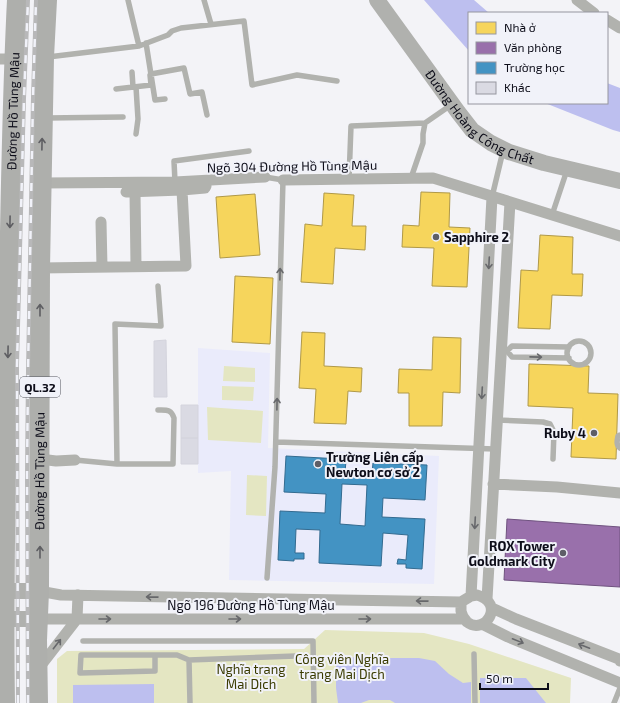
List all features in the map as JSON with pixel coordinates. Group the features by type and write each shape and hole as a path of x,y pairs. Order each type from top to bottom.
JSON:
{"highway":[{"path":"17,7 46,7"},
{"name":"Đường Hồ Tùng Mậu","path":"5,703 2,644 2,534 4,389 9,273 6,183 7,59 17,7"},
{"name":"Đường Hồ Tùng Mậu","path":"38,703 37,640 40,591 40,270 46,7"},
{"path":"6,183 42,183"},
{"path":"9,273 40,270"}],"street":[{"name":"Đường Hoàng Công Chất","path":"377,0 472,130 491,143 510,152 544,163 620,181"},
{"path":"577,0 593,12"},
{"path":"608,21 620,28"},
{"name":"Ngõ 304 Đường Hồ Tùng Mậu","path":"179,186 205,188 211,180 265,177"},
{"name":"Ngõ 304 Đường Hồ Tùng Mậu","path":"283,180 433,178 620,236"},
{"path":"40,270 136,266 186,266 179,186 128,189 42,183"},
{"path":"128,189 136,266"},
{"path":"471,596 492,197"},
{"path":"510,202 503,312 504,351 495,450 489,603 491,615 488,621 475,626 469,624 464,619 461,612 461,602 471,596 478,595 484,597 489,603 516,619 620,657"},
{"path":"101,222 102,267"},
{"path":"486,312 503,312"},
{"path":"40,459 56,461 75,460"},
{"path":"494,484 620,493"},
{"path":"2,591 40,591"},
{"name":"Ngõ 196 Đường Hồ Tùng Mậu","path":"40,591 61,595 78,596 461,602"},
{"path":"37,670 77,619 78,596"},
{"path":"2,619 38,619"},
{"name":"Ngõ 196 Đường Hồ Tùng Mậu","path":"38,619 464,619"},
{"path":"482,624 508,637 620,683"}],"lane":[{"path":"128,0 139,46"},
{"path":"204,0 211,24"},
{"path":"44,57 139,46 168,35 172,31 181,28 244,21 252,85 297,75 337,81"},
{"path":"146,43 155,100 165,99"},
{"path":"151,74 184,68 190,94 202,92 207,115"},
{"path":"132,72 138,119 136,134"},
{"path":"116,89 151,85 151,74"},
{"path":"349,179 351,126 425,123 452,104"},
{"path":"43,118 123,117"},
{"path":"411,178 423,143 425,123"},
{"path":"492,197 503,148"},
{"path":"179,186 174,161 249,151"},
{"path":"552,215 567,168"},
{"name":"Ngõ 304 Đường Hồ Tùng Mậu","path":"265,177 283,180"},
{"path":"267,578 275,467 283,180"},
{"path":"117,464 115,324 161,326 158,286"},
{"path":"569,347 568,355 574,364 581,365 588,361 591,354 589,347 583,342 575,342 569,347 512,346 504,351 512,357 569,358"},
{"path":"75,460 117,464 174,464 174,418 172,413 169,411 158,410"},
{"path":"497,420 543,422 550,424 554,432 553,460"},
{"path":"620,435 618,436 617,442 620,448"},
{"path":"276,442 495,450"},
{"path":"83,641 313,641 314,703"},
{"path":"474,654 475,703"},
{"path":"155,655 155,671 80,673 81,655 155,655 178,655 189,660 296,656"},
{"path":"189,660 190,703"},
{"path":"614,703 620,688"}],"shaded area":[{"name":"Trường Liên cấp Newton cơ sở 2","path":"198,348 270,353 268,448 439,456 434,584 229,580 231,471 198,473"}],"green space":[{"path":"224,366 255,368 255,382 223,381"},
{"path":"222,386 254,387 253,401 222,400"},
{"path":"207,407 263,411 261,443 208,440"},
{"path":"247,475 267,476 266,516 246,515"},
{"path":"325,630 424,633 469,644 571,678 570,703 57,703 57,659 67,651 304,649"}],"water":[{"path":"424,0 474,0 488,12 468,12 468,50"},
{"path":"608,83 620,88 620,132 548,104 608,104"},
{"path":"355,657 419,658 435,661 449,674 463,683 471,682 471,703 395,703 390,700 369,700 361,703 338,703 336,688 336,665 344,659"},
{"path":"480,678 526,678 546,703 480,703"},
{"path":"154,684 154,703 73,703 73,685"}],"building: Nhà ở":[{"name":"Sapphire 2","path":"421,192 450,193 449,227 470,228 467,287 432,286 434,248 402,247 403,225 419,226"},
{"path":"324,193 354,195 352,226 366,226 365,250 335,248 333,284 301,282 305,224 322,226"},
{"path":"255,194 260,255 220,258 216,197"},
{"path":"540,235 573,237 572,274 583,274 582,296 552,295 550,329 518,328 521,270 538,271"},
{"path":"235,276 273,278 270,344 232,342"},
{"path":"302,332 325,333 324,366 362,368 361,392 348,391 346,424 314,423 316,389 299,388"},
{"path":"433,337 461,338 460,393 443,392 442,426 409,426 409,393 398,393 399,369 432,370"},
{"name":"Ruby 4","path":"529,364 589,366 588,393 618,394 616,459 571,457 573,408 528,406"}],"building: Văn phòng":[{"name":"ROX Tower Goldmark City","path":"507,519 620,527 620,587 504,580"}],"building: Trường học":[{"path":"286,456 341,459 341,461 346,461 345,472 372,473 373,463 427,465 425,500 383,498 382,517 425,519 422,569 406,568 406,564 397,564 398,559 406,560 408,535 383,533 381,566 319,563 320,530 296,529 295,553 304,553 304,559 294,559 294,561 278,560 280,511 325,513 326,494 284,492","holes":["342,484 367,485 365,526 340,524"]}],"building: Khác":[{"path":"166,340 167,397 154,397 154,341"},
{"path":"181,405 198,405 198,438 181,438"},
{"path":"181,438 198,438 198,464 181,464"}],"railway":[{"path":"18,703 17,365 28,0"},
{"path":"28,703 28,371 36,0"}],"place":[{"name":"Sapphire 2","path":"436,237"},
{"name":"Ruby 4","path":"594,433"},
{"name":"Trường Liên cấp Newton cơ sở 2","path":"318,464"},
{"name":"ROX Tower Goldmark City","path":"563,553"}],"park label":[{"name":"Công viên Nghĩa trang Mai Dịch","path":"342,666"},
{"name":"Nghĩa trang Mai Dịch","path":"251,676"}]}
